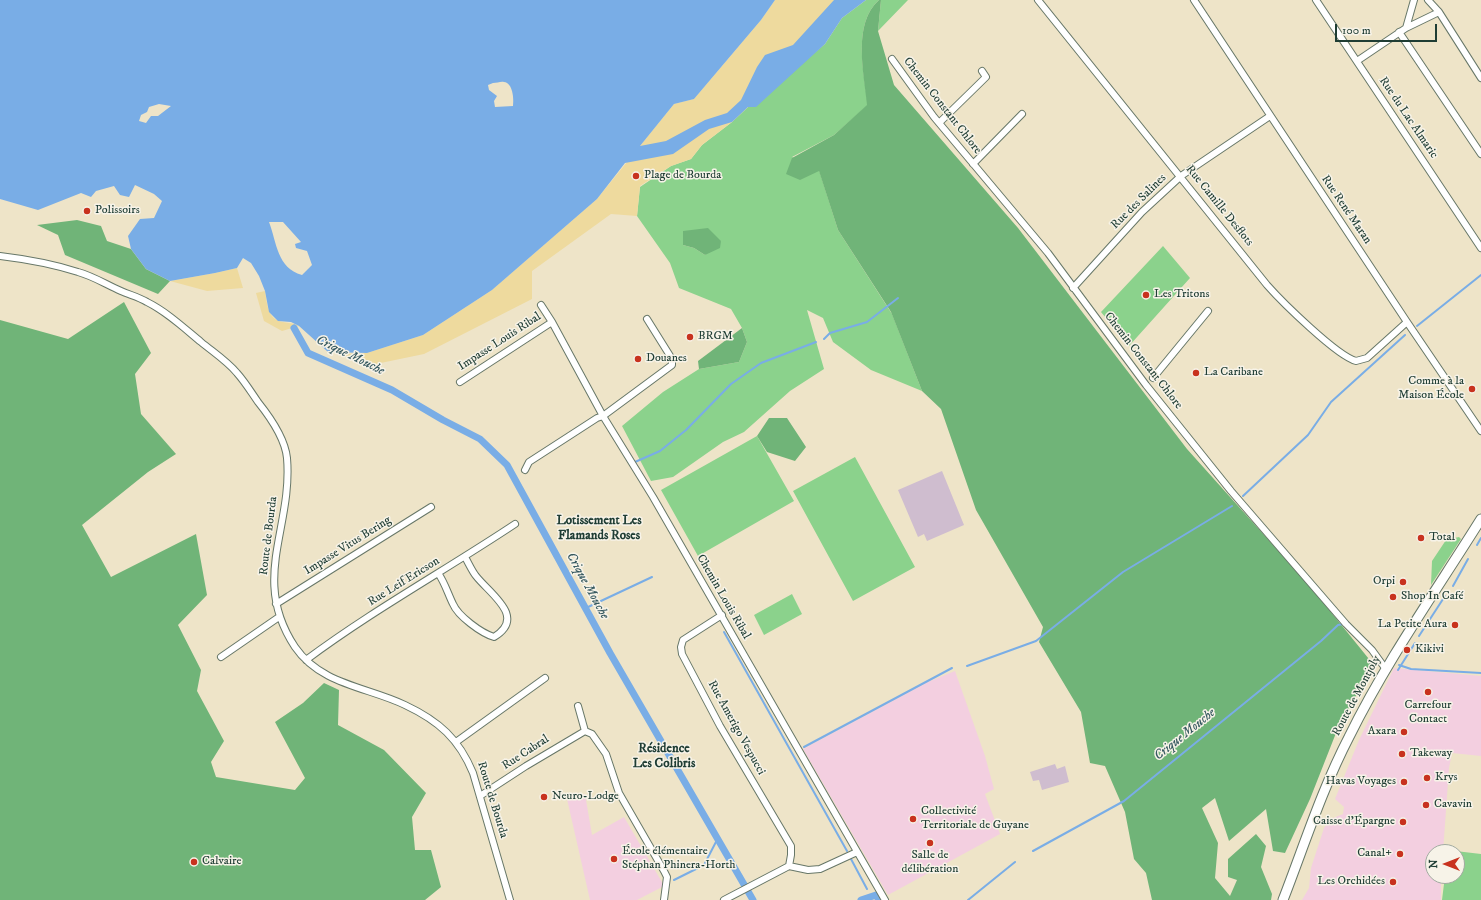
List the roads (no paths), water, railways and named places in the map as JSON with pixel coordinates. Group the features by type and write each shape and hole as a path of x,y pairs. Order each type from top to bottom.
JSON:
{"main road":[{"name":"Route de Montjoly","path":"1283,900 1337,761 1385,668 1481,519"}],"street":[{"name":"Rue Camille Desflots","path":"1038,0 1279,299 1348,358 1356,361 1367,358 1407,322"},
{"name":"Rue René Maran","path":"1194,0 1481,431"},
{"name":"Rue du Lac Almaric","path":"1316,0 1481,248"},
{"path":"1406,28 1414,0"},
{"path":"1428,0 1439,12 1481,78"},
{"path":"1357,61 1399,32 1439,12"},
{"path":"1399,32 1481,154"},
{"name":"Chemin Constant Chlore","path":"892,59 939,123 1048,253 1146,385 1231,491 1346,624 1372,650 1385,668"},
{"path":"939,123 986,77 982,71"},
{"path":"973,164 1022,114"},
{"name":"Rue des Salines","path":"1073,288 1142,212 1181,176 1270,116"},
{"name":"Route de Bourda","path":"0,256 78,272 147,302 169,316 237,372 263,408 282,440 287,457 283,514 276,548 274,575 276,604 279,617 296,648 306,660 326,675 404,704 440,726 465,753 480,796 510,900"},
{"name":"Chemin Louis Ribal","path":"542,305 603,416 653,497 722,615 885,900"},
{"path":"1153,378 1208,311"},
{"path":"526,470 529,462 597,418 603,416 672,365 672,359 647,319"},
{"name":"Impasse Louis Ribal","path":"460,382 552,322"},
{"name":"Impasse Vitus Bering","path":"276,604 431,506"},
{"name":"Rue Leif Ericson","path":"306,660 344,632 465,557 515,524"},
{"path":"438,573 444,581 454,606 470,623 485,634 494,637 504,631 508,620 502,604 476,576 465,557"},
{"name":"Rue Amerigo Vespucci","path":"722,615 684,640 681,647 682,654 720,726 791,846 792,855 789,866"},
{"path":"221,657 279,617"},
{"path":"456,742 545,678"},
{"path":"578,706 585,731 592,734 606,754 619,793 667,877 664,900"},
{"name":"Rue Cabral","path":"480,796 552,750 585,731"},
{"path":"724,900 789,866 808,870 820,869 857,852"}],"water":[{"path":"0,0 775,0 761,20 694,99 674,104 640,146 666,141 705,120 727,113 741,100 757,67 765,55 793,45 834,0 866,0 842,18 825,44 756,107 748,107 732,122 709,129 673,154 625,163 597,199 492,290 423,335 367,353 328,352 299,326 291,322 278,321 269,312 265,291 259,276 251,263 243,258 237,268 170,281 146,269 131,249 128,236 140,219 154,218 162,201 154,194 135,185 129,197 120,195 114,186 96,191 91,197 81,193 38,210 0,199","holes":["503,82 509,85 513,96 513,106 495,107 494,101 497,96 489,90 488,85","159,104 171,106 158,116 151,116 146,123 139,121 141,115 147,112 149,107","269,222 283,222 301,242 295,244 296,248 307,251 312,265 302,275 294,272 287,267 276,246"]}],"waterway":[{"path":"1417,326 1481,275"},
{"path":"824,339 830,333 867,322 898,298"},
{"name":"Crique Mouche","path":"294,328 308,353 392,390 443,420 480,439 507,465 610,653 753,900"},
{"path":"1243,496 1308,435 1331,402 1405,335"},
{"path":"635,462 660,451 686,430 731,384 761,363 816,342"},
{"path":"967,666 1036,641 1123,572 1232,506"},
{"path":"1477,545 1481,538"},
{"path":"1453,586 1468,559"},
{"path":"586,608 652,577"},
{"path":"1419,636 1445,596"},
{"name":"Crique Mouche","path":"1033,851 1124,801 1321,641 1338,625 1343,624"},
{"path":"724,632 847,851"},
{"path":"1398,670 1415,643"},
{"path":"1399,665 1411,669 1481,673"},
{"path":"804,747 952,668"},
{"path":"674,880 704,865 718,838"},
{"path":"851,859 867,889"},
{"name":"Crique Mouche","path":"968,900 1015,862"},
{"name":"Crique Mouche","path":"861,900 876,895 879,900"}],"place":[{"name":"Plage de Bourda","path":"636,176"},
{"name":"Polissoirs","path":"87,211"},
{"name":"Les Tritons","path":"1146,295"},
{"name":"BRGM","path":"690,337"},
{"name":"Douanes","path":"638,359"},
{"name":"La Caribane","path":"1196,373"},
{"name":"Comme à la Maison École","path":"1472,389"},
{"name":"Total","path":"1421,538"},
{"name":"Orpi","path":"1403,582"},
{"name":"Shop In Café","path":"1393,597"},
{"name":"La Petite Aura","path":"1455,625"},
{"name":"Kikivi","path":"1407,650"},
{"name":"Carrefour Contact","path":"1428,692"},
{"name":"Axara","path":"1404,732"},
{"name":"Takeway","path":"1402,754"},
{"name":"Krys","path":"1427,778"},
{"name":"Havas Voyages","path":"1404,782"},
{"name":"Neuro-Lodge","path":"544,797"},
{"name":"Cavavin","path":"1426,805"},
{"name":"Collectivité Territoriale de Guyane","path":"913,819"},
{"name":"Caisse d’Épargne","path":"1403,822"},
{"name":"Salle de délibération","path":"930,843"},
{"name":"Canal+","path":"1400,854"},
{"name":"École élémentaire Stéphan Phinera-Horth","path":"614,859"},
{"name":"Calvaire","path":"194,862"},
{"name":"Les Orchidées","path":"1393,882"}],"district":[{"name":"Lotissement Les Flamands Roses","path":"599,528"},
{"name":"Résidence Les Colibris","path":"664,756"}]}
